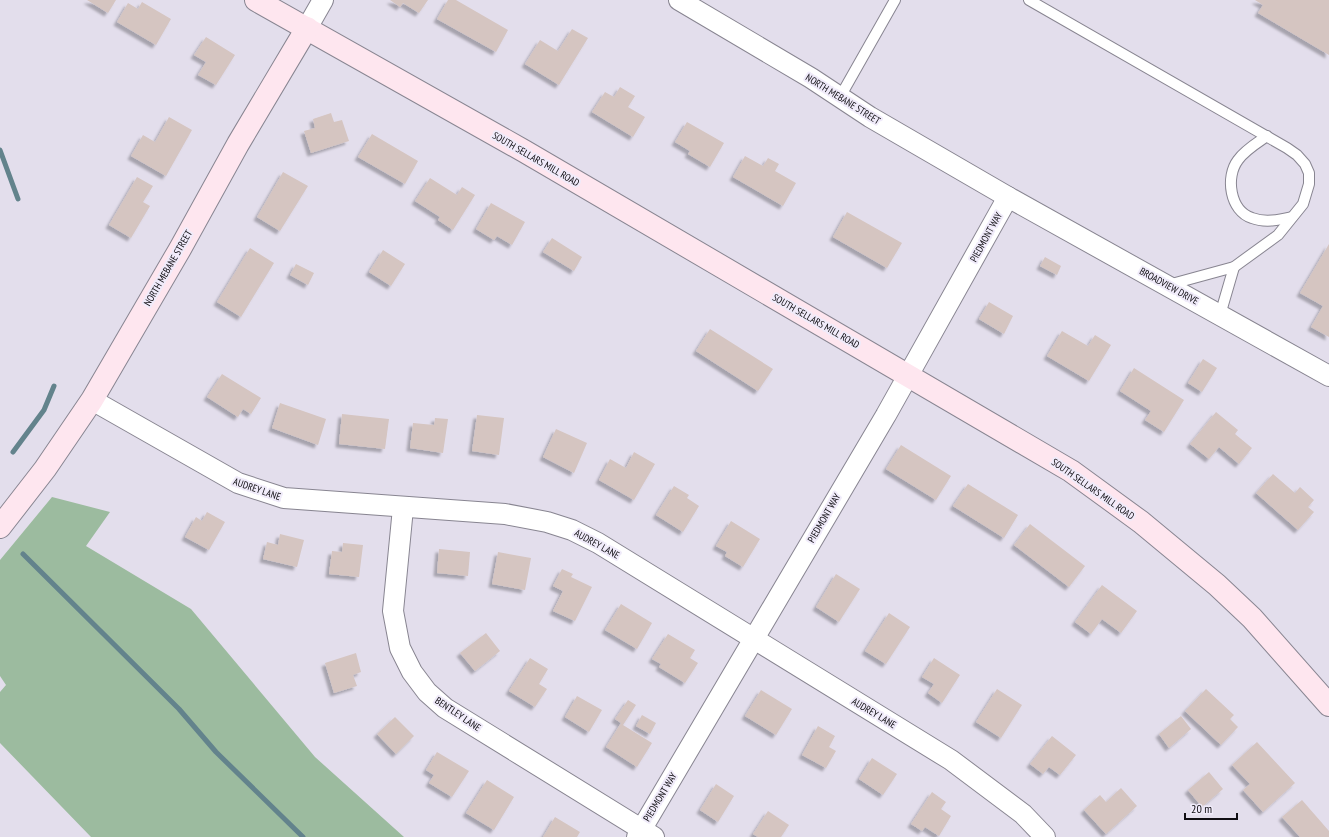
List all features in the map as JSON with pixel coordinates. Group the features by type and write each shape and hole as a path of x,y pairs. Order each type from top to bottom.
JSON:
{"main road":[{"name":"SOUTH SELLARS MILL ROAD","path":"256,0 533,157 1071,471 1141,522 1252,618 1329,705"},
{"name":"NORTH MEBANE STREET","path":"0,527 45,468 92,400 180,249 238,144 307,28"}],"street":[{"name":"NORTH MEBANE STREET","path":"307,28 323,0"},
{"name":"NORTH MEBANE STREET","path":"679,0 840,97 870,117 1008,197"},
{"name":"PIEDMONT WAY","path":"644,834 754,640 935,330 1008,197"},
{"name":"BROADVIEW DRIVE","path":"1008,197 1329,376"},
{"name":"AUDREY LANE","path":"92,400 238,484 284,498 403,508 505,514 547,522 572,530 598,543 951,760 1023,814 1045,837"},
{"name":"BENTLEY LANE","path":"403,508 393,611 400,648 412,672 427,692 445,708 644,834"}],"lane":[{"path":"840,97 895,0"},
{"path":"1029,0 1267,136 1297,155 1309,173 1309,184 1303,204 1278,235 1234,267 1168,285"},
{"path":"1267,136 1237,160 1230,179 1232,194 1241,212 1250,218 1262,220 1292,217"},
{"path":"1220,315 1234,267"}],"green space":[{"path":"52,497 110,512 86,546 191,609 315,757 404,837 91,837 0,743 0,692 6,685 0,676 0,560"}],"building":[{"path":"87,0 116,0 108,13"},
{"path":"390,0 428,0 419,13 403,3 400,7"},
{"path":"448,0 456,0 508,30 496,52 437,19"},
{"path":"1255,0 1329,0 1329,55 1258,13 1263,5"},
{"path":"142,2 171,19 156,45 117,22 128,3 138,9"},
{"path":"572,29 588,38 559,85 525,64 540,40 558,51"},
{"path":"206,37 235,55 216,85 198,75 206,62 194,55"},
{"path":"620,87 635,96 628,107 645,117 633,137 592,112 605,92 614,97"},
{"path":"331,113 334,122 342,120 349,141 311,153 304,131 315,128 313,119"},
{"path":"169,117 192,130 166,176 131,156 143,135 155,142"},
{"path":"687,122 724,143 710,167 688,154 690,151 675,142"},
{"path":"372,134 418,161 405,184 358,157"},
{"path":"745,156 763,166 768,158 779,164 775,171 796,183 783,206 733,177"},
{"path":"283,172 308,186 280,231 257,217"},
{"path":"137,177 153,186 143,202 150,206 131,238 109,225"},
{"path":"430,178 457,195 462,187 475,195 453,230 438,220 440,217 415,201"},
{"path":"491,203 525,222 512,245 497,236 494,240 476,229"},
{"path":"847,212 902,243 887,268 833,237"},
{"path":"552,238 582,257 574,271 543,252"},
{"path":"1329,244 1329,337 1311,327 1323,306 1300,293"},
{"path":"250,248 274,263 241,317 217,302"},
{"path":"383,250 405,264 391,286 369,272"},
{"path":"1045,257 1061,266 1057,275 1040,266"},
{"path":"296,264 314,273 308,285 290,275"},
{"path":"989,302 1013,316 1004,334 979,319"},
{"path":"710,329 773,369 758,391 696,351"},
{"path":"1062,331 1088,346 1095,335 1111,345 1089,381 1047,356"},
{"path":"1203,359 1217,368 1202,392 1188,383"},
{"path":"1134,368 1184,400 1164,432 1145,420 1151,411 1120,391"},
{"path":"222,374 261,398 251,414 243,409 238,417 207,397"},
{"path":"280,403 326,419 318,445 272,428"},
{"path":"1216,412 1238,430 1235,434 1252,448 1239,464 1219,447 1209,459 1190,444"},
{"path":"342,414 389,419 385,449 339,444"},
{"path":"477,415 504,418 499,455 472,451"},
{"path":"435,418 448,419 443,453 410,448 413,423 434,425"},
{"path":"556,429 587,443 574,473 543,457"},
{"path":"901,445 951,476 936,500 886,469"},
{"path":"634,452 655,464 634,500 599,480 610,459 626,468"},
{"path":"1273,474 1295,493 1300,487 1314,500 1308,507 1314,512 1298,530 1256,493"},
{"path":"968,484 1018,515 1004,538 953,506"},
{"path":"674,486 689,495 687,498 699,506 683,532 656,515"},
{"path":"207,512 225,522 209,550 185,537 196,517 202,521"},
{"path":"731,521 760,539 743,567 725,556 727,552 716,546"},
{"path":"1030,524 1085,566 1069,587 1014,545"},
{"path":"280,534 304,540 297,567 263,559 267,542 278,545"},
{"path":"343,543 363,545 359,577 329,574 332,551 342,552"},
{"path":"439,549 470,552 468,576 437,573"},
{"path":"498,552 531,558 525,590 492,584"},
{"path":"562,569 573,574 571,577 592,587 575,621 553,611 563,591 553,586"},
{"path":"836,574 860,589 839,622 816,607"},
{"path":"1102,585 1137,611 1121,633 1102,619 1091,634 1075,622"},
{"path":"621,604 652,623 637,649 605,630"},
{"path":"889,613 910,627 886,664 865,651"},
{"path":"486,633 500,651 475,671 460,653"},
{"path":"668,634 695,650 690,658 698,663 685,683 659,667 661,664 652,659"},
{"path":"356,653 361,672 353,675 357,686 334,693 325,663"},
{"path":"530,658 548,669 539,684 547,689 535,707 509,691"},
{"path":"934,658 960,675 942,703 928,693 934,684 922,677"},
{"path":"997,689 1022,705 1001,738 976,722"},
{"path":"1206,689 1234,715 1230,719 1238,727 1221,745 1185,711"},
{"path":"761,690 792,709 776,735 745,716"},
{"path":"577,696 602,710 589,732 565,717"},
{"path":"628,700 636,705 623,725 652,743 637,767 606,747 621,723 615,719"},
{"path":"642,715 656,723 650,734 636,726"},
{"path":"1181,716 1191,729 1169,748 1159,734"},
{"path":"395,717 414,736 396,754 377,734"},
{"path":"818,726 835,736 829,747 836,751 826,768 802,755"},
{"path":"1052,736 1076,755 1060,775 1049,767 1043,774 1030,764"},
{"path":"1257,742 1295,783 1263,812 1243,790 1250,784 1232,765"},
{"path":"437,752 469,771 452,797 429,783 434,775 426,770"},
{"path":"872,758 897,774 883,795 859,779"},
{"path":"1209,772 1223,789 1202,807 1188,790"},
{"path":"487,780 514,797 494,830 466,813"},
{"path":"716,784 734,796 718,822 700,810"},
{"path":"1121,788 1137,806 1106,834 1084,810 1100,795 1106,802"},
{"path":"932,792 946,802 941,809 951,816 939,836 925,827 922,831 911,824"},
{"path":"1302,800 1329,831 1329,837 1300,837 1282,817"},
{"path":"768,811 789,825 781,837 758,837 753,834"},
{"path":"555,817 580,832 577,837 543,837"}],"waterway":[{"path":"0,150 18,199"},
{"path":"13,452 44,410 54,386"},
{"path":"23,554 179,709 216,752 303,837"}]}
